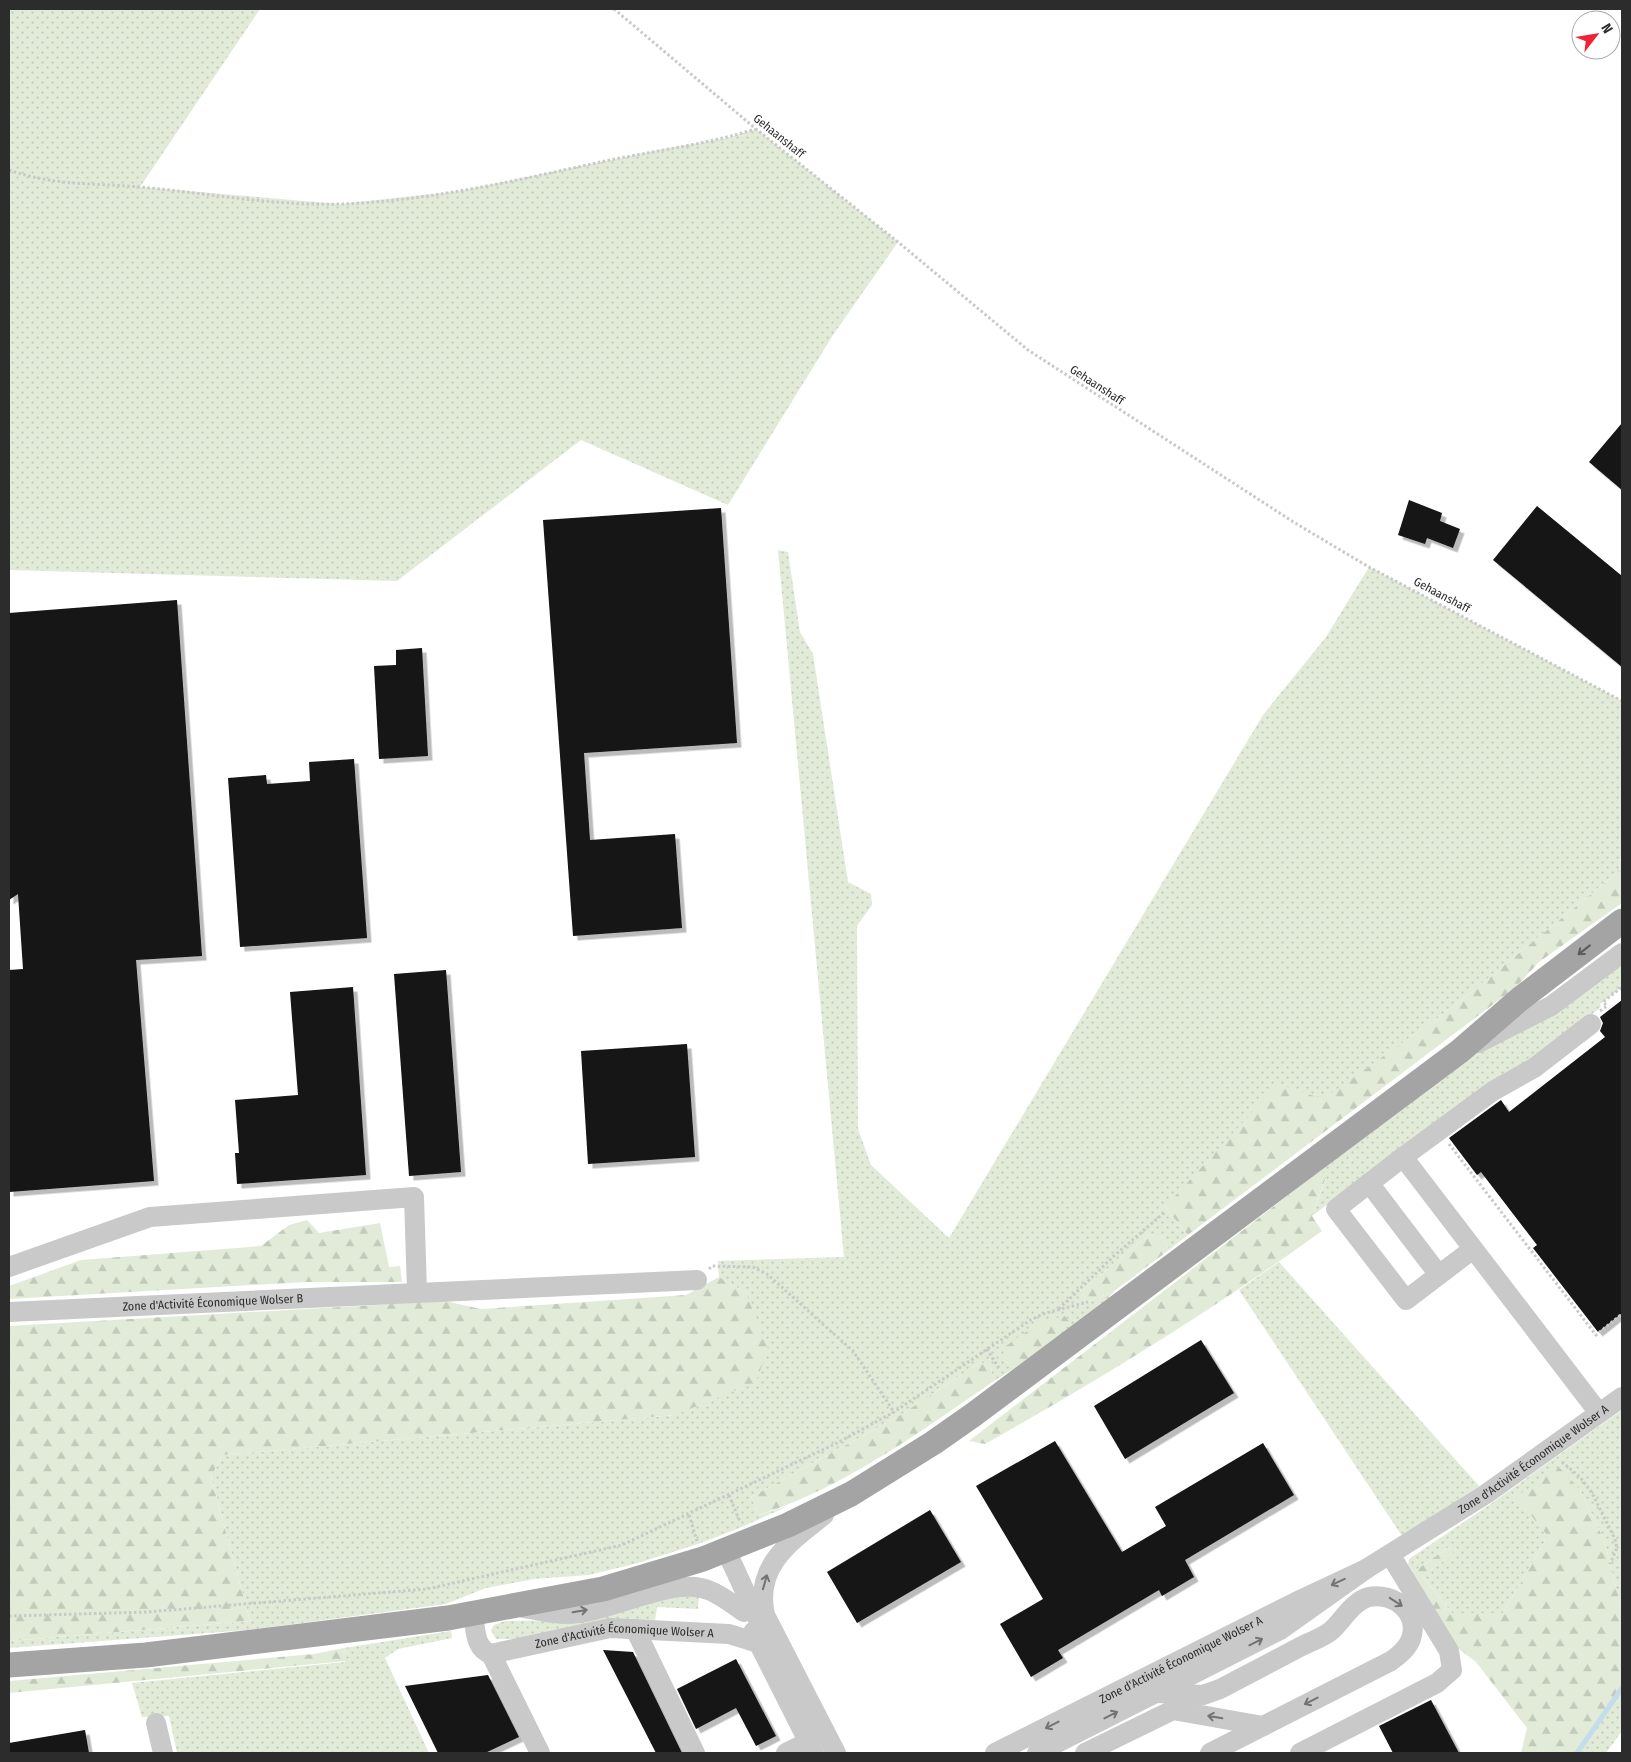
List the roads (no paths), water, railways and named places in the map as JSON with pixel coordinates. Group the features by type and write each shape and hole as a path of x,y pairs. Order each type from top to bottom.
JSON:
{"main road":[{"path":"9,1665 146,1655 473,1614 515,1607 603,1589 714,1549 788,1525 851,1494 973,1415 1460,1051 1520,999 1622,920"},
{"path":"1460,1051 1546,999 1622,942"}],"street":[{"path":"1460,1051 1533,1017 1551,1006 1622,952"},
{"path":"1474,1249 1406,1300 1336,1209 1493,1091 1534,1068 1590,1024"},
{"path":"1403,1157 1599,1412"},
{"path":"1369,1183 1439,1275"},
{"path":"9,1267 150,1217 414,1197 417,1291"},
{"name":"Zone d'Activité Économique Wolser B","path":"9,1312 417,1291 697,1280"},
{"name":"Zone d'Activité Économique Wolser A","path":"995,1753 1203,1649 1280,1630 1366,1569 1391,1556 1486,1494 1622,1397"},
{"path":"836,1753 765,1615 762,1594 768,1572 783,1548 851,1494"},
{"path":"714,1549 758,1643 811,1748 786,1753"},
{"path":"714,1549 755,1615 826,1753"},
{"path":"1300,1753 1437,1683 1452,1670 1449,1651 1391,1556"},
{"path":"515,1607 566,1614 606,1607 678,1587 700,1587 713,1592 744,1612"},
{"path":"1153,1693 1203,1695 1220,1689 1331,1631 1353,1608 1366,1598 1381,1595 1394,1599 1406,1609 1412,1623 1411,1638 1404,1651 1391,1661 1210,1753"},
{"path":"473,1614 478,1643 482,1651 491,1654 540,1753"},
{"name":"Zone d'Activité Économique Wolser A","path":"491,1654 610,1628 729,1634 758,1643"},
{"path":"635,1629 695,1753"},
{"name":"Zone d'Activité Économique Wolser A","path":"1037,1753 1074,1715 1153,1693 1203,1649"},
{"path":"1085,1753 1173,1710 1263,1726"},
{"path":"156,1723 163,1753"}],"waterway":[{"path":"1577,1753 1622,1688"}]}
